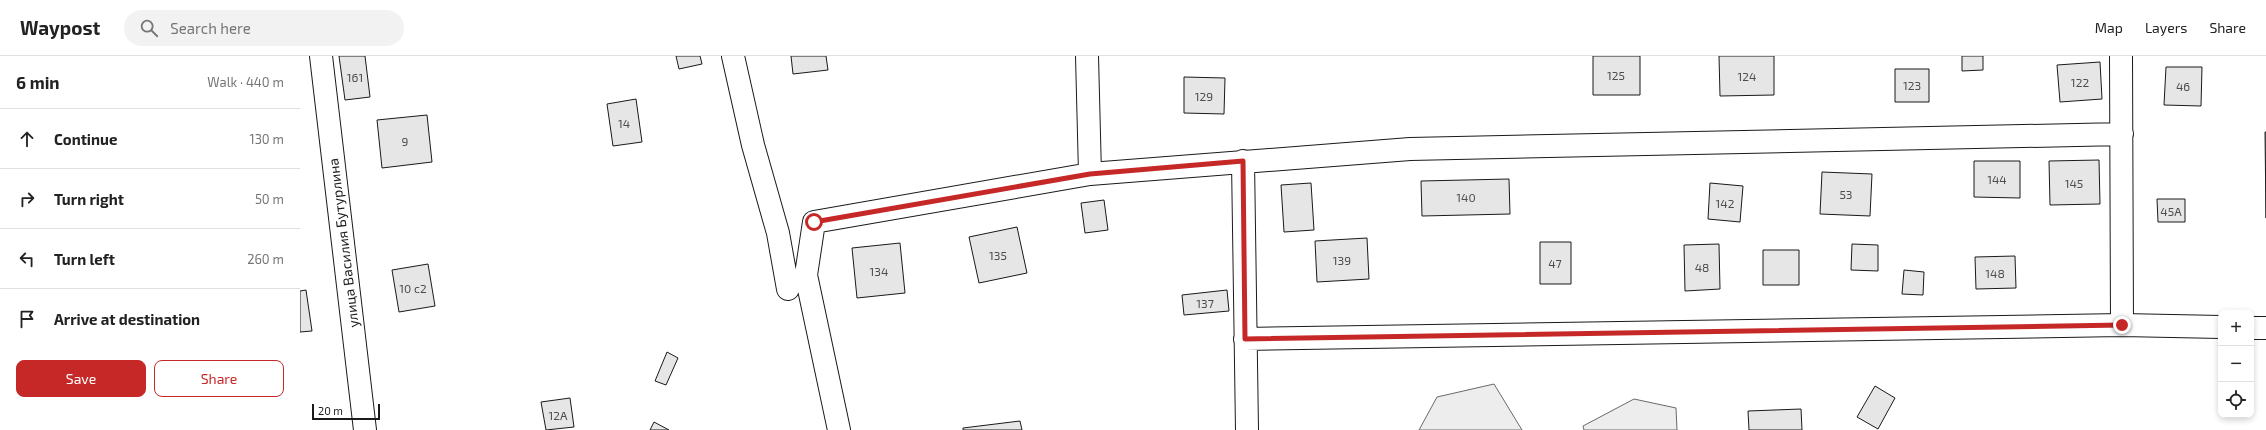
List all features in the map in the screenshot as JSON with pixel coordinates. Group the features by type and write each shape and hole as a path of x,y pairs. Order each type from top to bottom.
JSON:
{"street":[{"name":"улица Василия Бутурлина","path":"321,56 365,430"},
{"path":"733,56 752,145 778,233 788,289"},
{"path":"1087,56 1090,174"},
{"path":"2121,56 2122,325"},
{"path":"839,430 806,275 814,222 1090,174 1410,149 2122,134"},
{"path":"1243,161 1247,430"},
{"path":"1245,339 2122,325 2218,328"},
{"path":"2254,328 2266,328"}],"shaded area":[{"path":"1494,384 1522,430 1419,430 1437,397"},
{"path":"1634,399 1676,408 1677,430 1584,430 1583,426"}],"building":[{"path":"339,56 365,56 370,97 345,100"},
{"path":"676,56 700,56 702,64 679,69"},
{"path":"791,56 826,56 828,70 793,74"},
{"path":"1593,56 1640,56 1640,95 1593,95"},
{"path":"1719,56 1774,56 1774,95 1720,96"},
{"path":"1962,56 1983,56 1983,70 1962,71"},
{"path":"2100,62 2102,99 2060,102 2057,65"},
{"path":"2166,67 2202,67 2201,106 2164,105"},
{"path":"1895,69 1929,69 1929,102 1895,102"},
{"path":"1184,77 1225,78 1224,114 1184,113"},
{"path":"636,99 642,142 613,146 607,104"},
{"path":"427,115 432,162 382,168 377,120"},
{"path":"2265,132 2266,132 2266,218"},
{"path":"2099,160 2100,204 2050,205 2049,161"},
{"path":"1974,161 2020,161 2020,198 1974,197"},
{"path":"1822,172 1872,174 1870,216 1820,214"},
{"path":"1509,179 1510,214 1422,216 1421,181"},
{"path":"1311,183 1314,230 1284,232 1281,185"},
{"path":"1710,183 1743,186 1740,222 1708,219"},
{"path":"2157,199 2185,199 2185,222 2158,222"},
{"path":"1104,200 1108,230 1085,233 1081,203"},
{"path":"1017,227 1027,273 979,283 969,237"},
{"path":"1367,238 1369,279 1317,282 1315,241"},
{"path":"1540,242 1571,242 1571,284 1540,284"},
{"path":"900,243 905,293 857,298 852,248"},
{"path":"1719,244 1720,289 1685,291 1684,245"},
{"path":"1852,244 1878,245 1878,271 1851,270"},
{"path":"1763,250 1799,250 1799,285 1763,285"},
{"path":"2015,256 2016,288 1976,289 1975,257"},
{"path":"428,264 435,306 399,312 392,270"},
{"path":"1904,270 1924,272 1923,295 1902,294"},
{"path":"306,290 312,331 300,332 300,291"},
{"path":"1227,290 1229,311 1184,315 1182,295"},
{"path":"667,352 678,358 666,385 655,381"},
{"path":"1875,386 1895,398 1878,429 1857,417"},
{"path":"570,398 574,427 546,430 541,402"},
{"path":"1801,409 1802,430 1749,430 1748,411"},
{"path":"1020,421 1022,430 963,430 963,428"},
{"path":"654,422 669,430 650,430"}],"route":[{"path":"814,222 1090,174 1243,161 1245,339 2122,325"}]}
